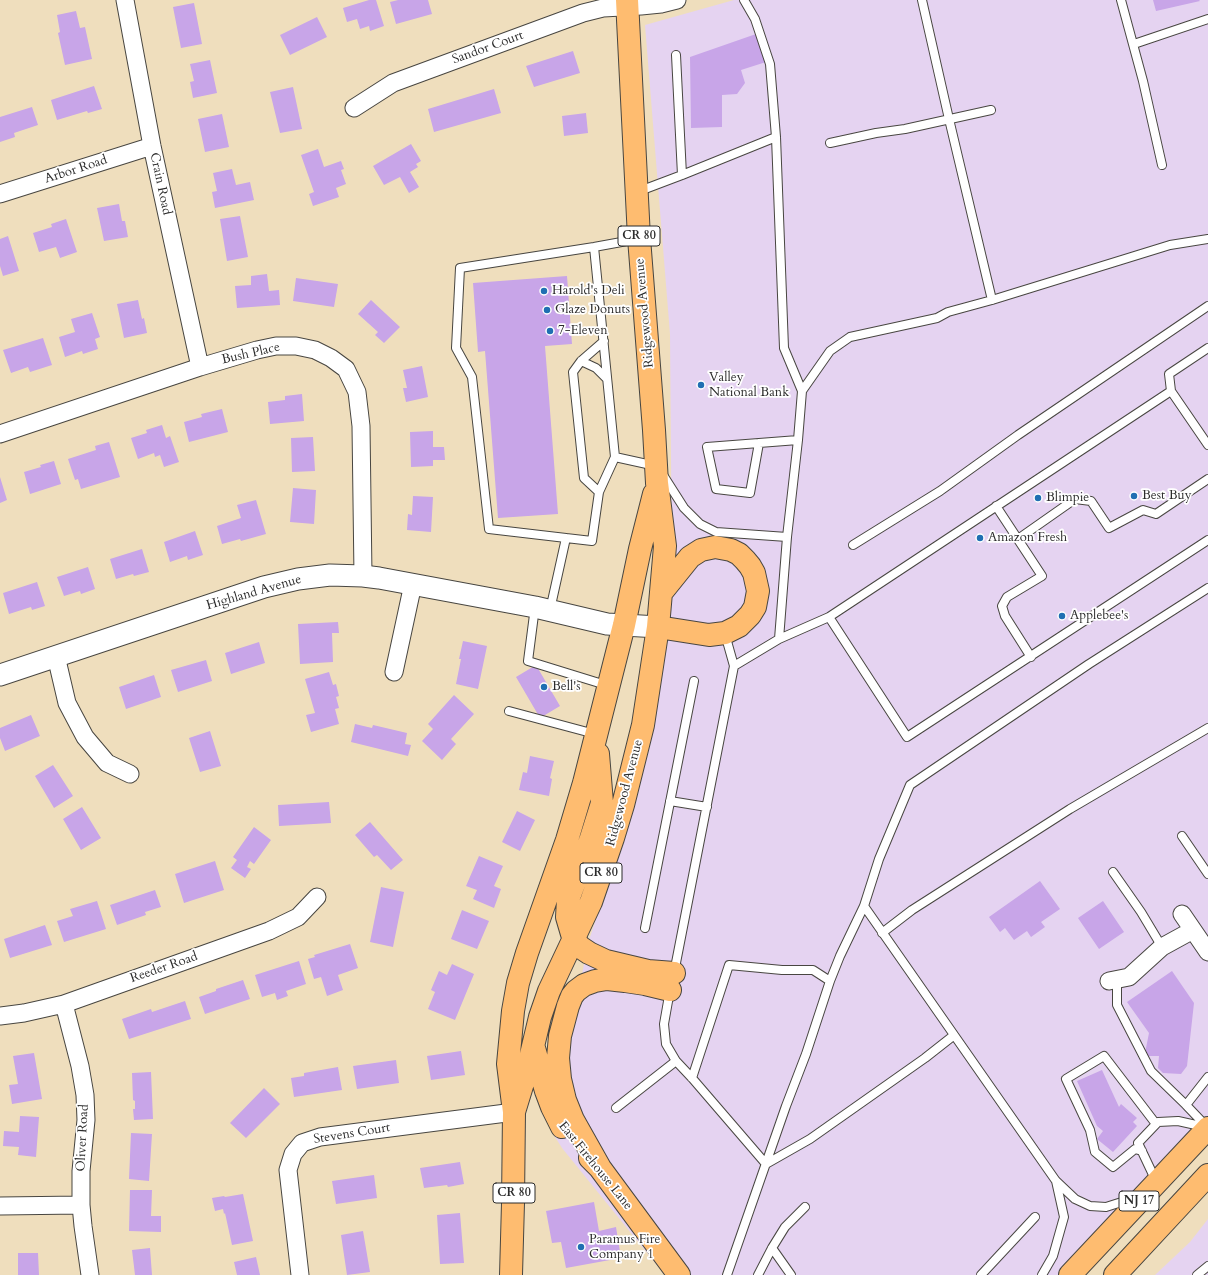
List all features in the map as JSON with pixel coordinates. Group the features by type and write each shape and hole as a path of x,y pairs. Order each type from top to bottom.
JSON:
{"main road":[{"name":"Ridgewood Avenue","path":"514,1112 529,1063 540,1017 549,991 590,902 623,805 643,726 658,627 665,546 657,474 639,238 628,3"},
{"name":"Ridgewood Avenue","path":"511,1275 514,1203 514,1112 508,1064 513,1011 518,983 526,953 567,840 584,783 610,686 657,474"},
{"path":"658,627 709,635 725,633 739,626 750,616 755,607 758,591 754,573 739,554 727,549 715,547 695,553 684,563 661,593"},
{"path":"597,735 602,803 568,900 567,917 569,926 574,939 580,947 589,953 606,961 648,971 672,982"},
{"path":"600,1168 574,1120 565,1100 560,1080 558,1058 560,1036 568,1006 576,991 584,985 595,981 607,979 645,984 672,982"},
{"name":"East Firehouse Lane","path":"533,1045 546,1091 559,1122 569,1137 600,1168 679,1275"},
{"name":"NJ 17","path":"1070,1275 1208,1128"},
{"name":"NJ 17","path":"1118,1274 1208,1175"}],"street":[{"name":"Crain Road","path":"125,0 152,146 200,367"},
{"name":"Sandor Court","path":"354,108 393,83 583,13 628,3 661,4 677,0"},
{"name":"Arbor Road","path":"0,194 152,146"},
{"name":"Bush Place","path":"0,434 200,367 276,346 296,346 315,350 331,358 346,369 357,392 361,426 363,576"},
{"name":"Highland Avenue","path":"0,674 281,582 330,575 363,576 413,584 543,609 607,624 658,627"},
{"path":"394,672 413,584"},
{"path":"56,656 67,703 85,737 107,763 130,774"},
{"name":"Reeder Road","path":"0,1016 24,1013 64,1004 269,931 298,917 317,897"},
{"path":"1182,914 1208,952"},
{"path":"1113,980 1129,977 1162,947 1193,930"},
{"name":"Oliver Road","path":"64,1004 80,1066 85,1095 86,1120 81,1171 81,1205 90,1275"},
{"name":"Stevens Court","path":"300,1275 288,1170 293,1154 302,1144 320,1137 514,1112"},
{"path":"0,1206 81,1205"}],"lane":[{"path":"744,0 755,19 770,64 776,137 784,348 802,391 787,537 779,639"},
{"path":"922,0 992,300"},
{"path":"1121,0 1134,44 1162,165"},
{"path":"1134,44 1208,19"},
{"path":"676,55 682,175"},
{"path":"830,143 876,133 905,129 991,110"},
{"path":"636,192 776,137"},
{"path":"594,247 615,457 599,492 592,541 489,529 472,377 456,348 460,268 594,247 639,238"},
{"path":"802,391 830,351 850,337 937,318 948,312 992,300 1170,245 1208,239"},
{"path":"853,545 940,491 1018,435 1208,306"},
{"path":"599,492 584,478 573,372 581,361 604,341"},
{"path":"1208,348 1169,374 1171,391 1208,445"},
{"path":"581,361 596,368 607,379"},
{"path":"734,666 779,639 830,617 1171,391"},
{"path":"759,443 750,493 716,489 707,447 759,443 798,440"},
{"path":"615,457 657,474 684,508 700,524 716,532 787,537"},
{"path":"1018,539 1075,499 1091,501 1109,528 1143,510 1156,514 1208,478"},
{"path":"996,506 1042,576 1007,597 1002,606 1005,616 1031,657"},
{"path":"566,538 528,661 610,686"},
{"path":"830,617 907,737 1208,540"},
{"path":"727,1275 786,1106 806,1054 830,981 840,956 864,906 879,860 910,784 1089,664 1208,588"},
{"path":"725,633 734,666 664,1024 666,1044 676,1061 766,1164"},
{"path":"645,928 694,681"},
{"path":"509,711 597,735"},
{"path":"882,933 912,910 1058,816 1208,728"},
{"path":"670,801 707,807"},
{"path":"1182,836 1208,874"},
{"path":"1113,872 1141,912 1162,947"},
{"path":"864,906 953,1036 1056,1181 1075,1199 1090,1206 1106,1207 1128,1200 1156,1184 1138,1143 1158,1122 1178,1121 1208,1128"},
{"path":"692,1078 729,966 782,970 813,970 830,981"},
{"path":"1113,980 1117,1005 1151,1071 1208,1128"},
{"path":"766,1164 810,1139 925,1058 953,1036"},
{"path":"1142,1151 1135,1149 1113,1167 1095,1152 1090,1130 1066,1079 1104,1056 1156,1124"},
{"path":"616,1108 676,1061"},
{"path":"1186,1105 1208,1077"},
{"path":"1042,1275 1053,1256 1064,1217 1056,1181"},
{"path":"758,1275 772,1248 785,1228 805,1207"},
{"path":"981,1275 1035,1216"},
{"path":"772,1248 790,1275"},
{"path":"1197,1275 1208,1266"}],"shaded area":[{"path":"734,0 1208,0 1208,1129 1071,1275 665,1275 562,1148 552,1132 588,943 613,868 672,586 670,334 645,25"},
{"path":"1208,1219 1208,1275 1155,1275 1190,1242"}],"building":[{"path":"369,0 376,0 384,26 370,31 369,26 360,29 357,19 347,22 343,8"},
{"path":"398,0 428,0 432,14 396,24 390,2"},
{"path":"1153,0 1199,0 1200,1 1156,11"},
{"path":"194,3 202,44 181,48 173,7"},
{"path":"76,11 80,28 85,27 92,59 65,65 58,33 60,32 57,15"},
{"path":"317,17 327,37 290,55 280,35"},
{"path":"756,34 766,62 741,70 745,83 737,94 722,95 722,127 691,128 690,57"},
{"path":"573,51 580,73 534,87 526,66"},
{"path":"210,60 217,93 193,98 190,82 194,81 190,64"},
{"path":"94,86 102,109 88,113 87,111 57,120 51,100"},
{"path":"293,87 302,129 280,133 270,92"},
{"path":"494,89 501,113 434,132 428,109"},
{"path":"32,107 38,125 14,133 15,137 0,142 0,117"},
{"path":"586,113 588,133 564,136 562,116"},
{"path":"222,114 229,147 205,152 198,119"},
{"path":"411,144 421,161 416,164 418,167 410,172 419,187 409,193 400,177 384,185 373,166"},
{"path":"318,149 324,167 341,161 344,169 341,170 346,184 336,188 339,197 313,206 309,194 314,192 301,155"},
{"path":"232,169 236,185 250,182 254,200 215,208 212,192 217,191 213,173"},
{"path":"119,204 122,221 125,221 128,237 104,241 97,208"},
{"path":"240,216 248,257 227,261 220,219"},
{"path":"66,219 77,252 60,258 56,247 39,252 33,233 52,227 51,224"},
{"path":"8,236 19,271 3,276 0,266 0,239"},
{"path":"267,274 269,291 279,290 280,305 237,308 235,286 251,285 251,276"},
{"path":"567,276 572,344 545,346 558,514 498,518 485,351 478,352 473,283"},
{"path":"296,278 338,284 334,307 293,301"},
{"path":"138,300 147,333 124,338 117,304"},
{"path":"371,300 400,327 384,343 375,335 378,332 358,314"},
{"path":"92,313 100,337 95,339 98,349 83,354 82,351 65,357 59,337 75,332 71,319"},
{"path":"43,338 52,365 30,372 28,367 11,373 3,350"},
{"path":"422,366 428,397 406,402 403,388 407,388 403,370"},
{"path":"302,394 304,421 270,424 268,402 285,400 285,396"},
{"path":"222,409 228,432 189,442 184,422 202,417 201,414"},
{"path":"162,425 166,438 170,436 179,462 164,467 160,455 155,457 154,453 138,459 131,438 147,433 146,430"},
{"path":"433,431 433,447 444,447 445,460 433,460 433,466 411,467 410,432"},
{"path":"313,437 315,471 292,472 291,438"},
{"path":"109,442 120,477 81,489 78,479 75,480 68,459 96,450 95,446"},
{"path":"54,461 61,484 30,494 24,472"},
{"path":"0,477 7,500 0,503"},
{"path":"293,488 316,490 314,524 290,522"},
{"path":"413,496 433,497 431,532 407,530 408,514 412,515"},
{"path":"256,500 266,534 241,541 240,539 222,544 217,526 241,518 237,505"},
{"path":"195,531 203,555 188,560 187,556 170,562 164,542"},
{"path":"142,549 149,572 134,576 133,574 116,579 110,559"},
{"path":"88,567 95,589 81,594 80,591 64,596 57,577"},
{"path":"37,582 45,606 32,610 31,607 9,614 3,593"},
{"path":"338,622 339,633 332,633 333,662 300,664 298,624"},
{"path":"463,641 487,646 478,689 456,684"},
{"path":"259,642 265,663 231,674 225,653"},
{"path":"206,660 212,681 178,692 171,670"},
{"path":"536,665 560,706 540,718 516,677"},
{"path":"329,672 333,685 336,684 339,696 336,697 339,708 335,709 339,724 311,732 306,715 315,713 305,679"},
{"path":"154,675 161,697 126,709 119,687"},
{"path":"454,695 474,714 451,739 456,744 442,760 422,741 433,729 428,724"},
{"path":"31,715 40,736 5,751 0,738 0,728"},
{"path":"355,724 372,728 373,725 407,733 405,744 411,745 408,756 351,742"},
{"path":"210,731 221,766 200,772 189,738"},
{"path":"530,756 554,761 550,778 552,779 549,796 519,790 523,772 527,773"},
{"path":"53,765 73,796 54,808 35,776"},
{"path":"329,802 331,823 279,826 278,805"},
{"path":"82,807 101,838 81,850 63,819"},
{"path":"517,811 535,820 520,851 502,842"},
{"path":"370,822 403,860 391,870 377,855 374,857 355,835"},
{"path":"254,827 271,840 254,864 250,861 247,867 251,869 245,878 231,868 237,860 233,857"},
{"path":"479,856 503,866 494,886 501,889 494,908 473,899 477,890 466,886"},
{"path":"215,861 224,890 184,903 175,874"},
{"path":"1040,881 1060,909 1041,922 1045,927 1031,937 1027,931 1014,940 1005,928 1000,932 989,917"},
{"path":"381,887 404,892 393,947 370,942"},
{"path":"155,890 161,907 145,912 146,915 117,925 110,905"},
{"path":"97,901 106,929 64,942 57,921 73,916 70,909"},
{"path":"1103,901 1124,932 1099,949 1078,918"},
{"path":"462,910 489,921 477,949 451,939"},
{"path":"45,925 52,945 10,958 4,939"},
{"path":"350,944 358,968 338,975 343,990 327,996 321,977 314,979 308,959 315,957 314,955"},
{"path":"299,961 306,984 286,991 288,996 277,1000 275,993 262,997 255,975"},
{"path":"452,964 474,974 455,1020 428,1009 435,992 431,990 439,971 447,975"},
{"path":"1172,971 1194,1003 1187,1066 1181,1074 1163,1073 1158,1068 1159,1056 1147,1056 1145,1053 1149,1033 1127,1002"},
{"path":"243,980 250,999 205,1014 199,997 216,991 216,989"},
{"path":"185,1001 191,1019 129,1039 122,1019 151,1009 152,1012"},
{"path":"461,1051 465,1075 431,1080 427,1056"},
{"path":"34,1053 42,1099 12,1104 9,1085 18,1084 13,1056"},
{"path":"396,1060 399,1083 357,1089 353,1066"},
{"path":"338,1067 342,1090 294,1097 291,1078 304,1076 304,1073"},
{"path":"1102,1070 1119,1107 1121,1104 1137,1118 1133,1122 1137,1126 1113,1152 1097,1139 1103,1131 1097,1126 1077,1081"},
{"path":"151,1072 153,1119 134,1120 133,1109 135,1109 135,1101 133,1100 132,1073"},
{"path":"264,1088 280,1104 246,1138 230,1123"},
{"path":"20,1116 39,1117 36,1157 18,1155 19,1147 3,1146 4,1131 19,1132"},
{"path":"131,1133 152,1134 149,1181 129,1179"},
{"path":"460,1162 464,1184 448,1187 447,1185 424,1188 420,1168"},
{"path":"374,1175 377,1198 336,1204 332,1181"},
{"path":"130,1190 152,1190 151,1216 161,1216 161,1232 129,1231"},
{"path":"243,1194 253,1241 232,1245 225,1213 224,1214 223,1209 215,1211 212,1198"},
{"name":"Paramus Fire Company 1","path":"594,1202 599,1231 616,1227 621,1258 566,1268 561,1242 552,1243 546,1211"},
{"path":"460,1213 464,1263 440,1264 437,1215"},
{"path":"363,1231 370,1272 347,1275 341,1235"},
{"path":"150,1248 152,1275 135,1275 132,1250"},
{"path":"18,1253 38,1253 39,1275 18,1275"},
{"path":"256,1257 260,1275 237,1275 234,1262"}],"place":[{"name":"Harold's Deli","path":"544,291"},
{"name":"Glaze Donuts","path":"547,310"},
{"name":"7-Eleven","path":"550,331"},
{"name":"Valley National Bank","path":"701,385"},
{"name":"Best Buy","path":"1134,496"},
{"name":"Blimpie","path":"1038,498"},
{"name":"Amazon Fresh","path":"980,538"},
{"name":"Applebee's","path":"1062,616"},
{"name":"Bell's","path":"544,687"},
{"name":"Paramus Fire Company 1","path":"581,1247"}]}
